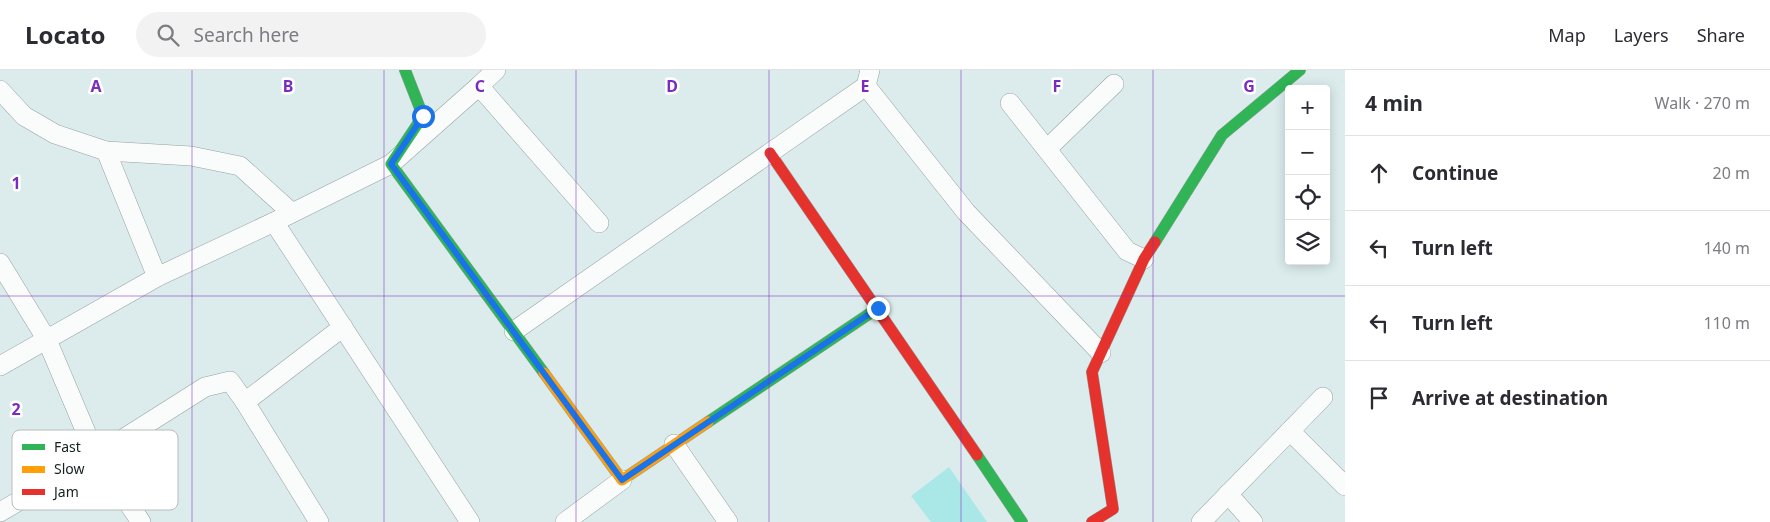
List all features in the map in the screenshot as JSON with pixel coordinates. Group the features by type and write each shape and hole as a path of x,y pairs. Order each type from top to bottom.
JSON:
{"street":[{"path":"391,164 423,116 405,70"},
{"path":"0,366 157,277 391,164 496,70"},
{"path":"1092,522 1117,516 1092,372 1144,259 1222,135 1299,70"},
{"path":"514,331 770,153 868,78 966,212 1101,353"},
{"path":"1047,149 1114,84"},
{"path":"479,86 599,223"},
{"path":"0,90 24,116 55,134 106,151 191,156 240,166 292,213"},
{"path":"1010,103 1127,251 1144,259"},
{"path":"106,151 157,277"},
{"path":"770,153 878,308 1022,522"},
{"path":"391,164 622,480"},
{"path":"274,222 470,522"},
{"path":"0,263 47,340 85,430"},
{"path":"565,522 674,444 878,308"},
{"path":"245,402 343,327"},
{"path":"137,430 205,387 230,381 319,522"},
{"path":"1201,522 1323,397"},
{"path":"1290,430 1345,486"},
{"path":"674,444 728,522"},
{"path":"1228,494 1253,522"},
{"path":"0,512 12,505"},
{"path":"133,510 141,522"}],"shaded area":[{"path":"949,467 987,522 931,522 911,496"}],"traffic: fast":[{"path":"405,70 423,116 391,164 544,373"},
{"path":"1155,242 1222,135 1300,70"},
{"path":"708,422 878,308"},
{"path":"977,455 1022,522"}],"traffic: slow":[{"path":"544,373 622,480 708,422"}],"traffic: jam":[{"path":"770,153 977,455"},
{"path":"1092,522 1113,509 1092,372 1144,259 1155,242"}],"route":[{"path":"423,116 391,164 622,480 878,308"}]}
